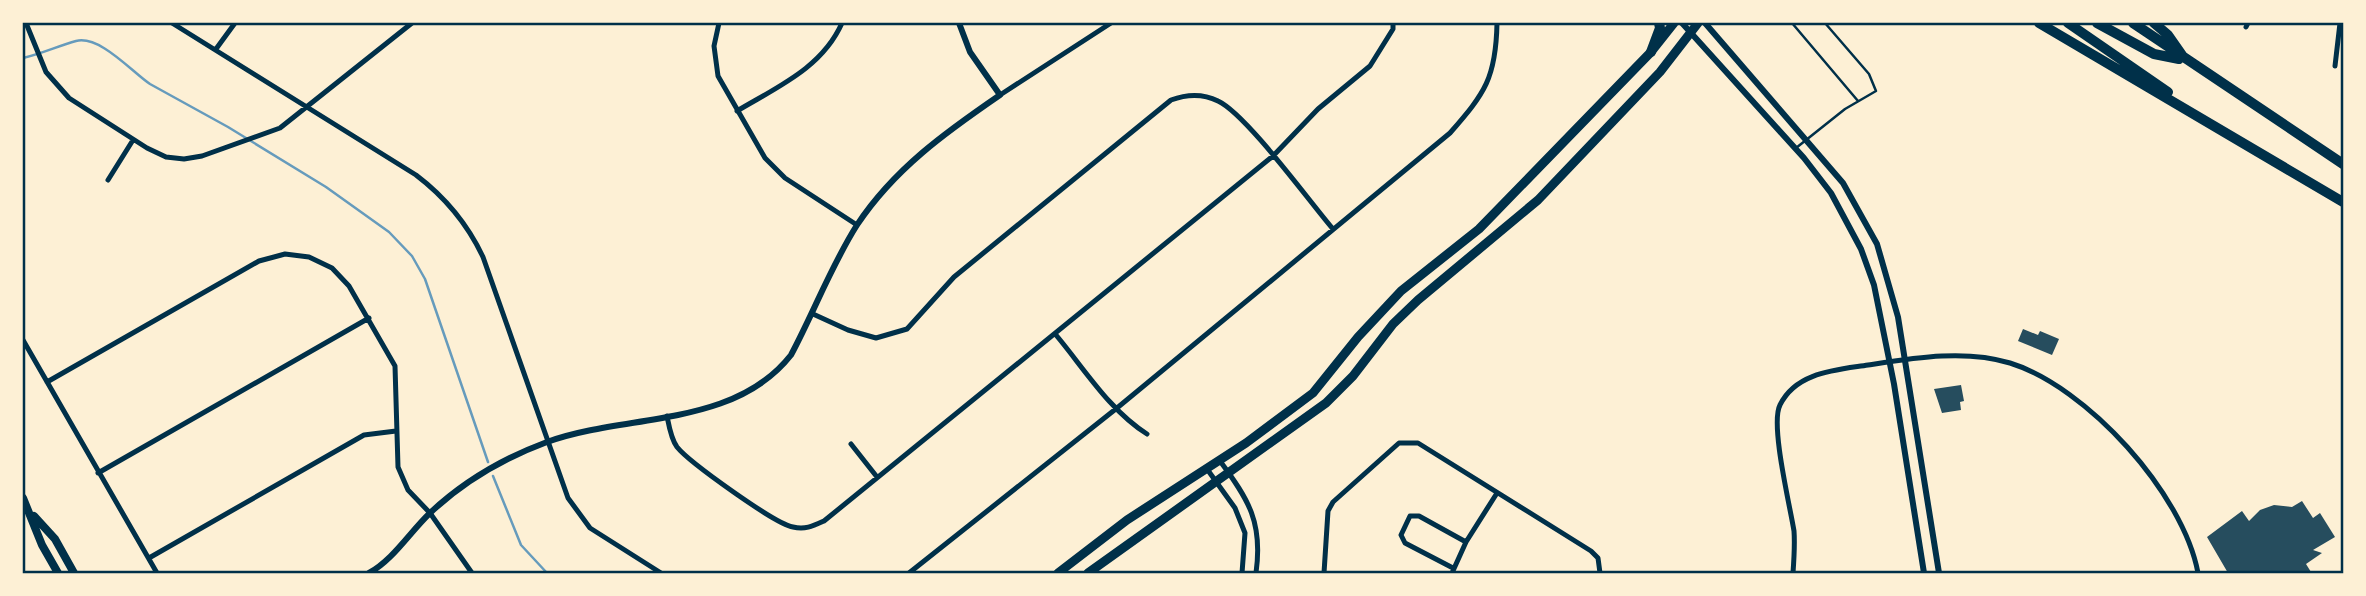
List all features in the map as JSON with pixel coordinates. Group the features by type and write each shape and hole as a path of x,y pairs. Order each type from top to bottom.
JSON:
{"highway":[{"path":"1651,52 1660,28 1659,23"},
{"path":"1058,573 1127,520 1220,461 1313,393 1357,337 1401,291 1479,229 1651,52 1674,23"},
{"path":"1088,573 1326,403 1353,376 1393,324 1418,300 1538,200 1660,72 1698,23"},
{"path":"2039,23 2094,58 2309,179"},
{"path":"2068,23 2115,57 2343,202"},
{"path":"2097,23 2154,54 2185,61"},
{"path":"2133,23 2185,61 2343,164"},
{"path":"2154,23 2168,35 2185,61"}],"main road":[{"path":"23,498 42,545 58,573"},
{"path":"30,511 55,539 74,573"}],"street":[{"path":"26,23 51,79 69,98 133,140 166,157 184,159 202,156 280,128 412,23"},
{"path":"172,23 416,175 457,214 483,257 568,498 590,528 661,573"},
{"path":"216,49 234,23"},
{"path":"719,23 714,46 716,69 737,111 777,173 857,225"},
{"path":"737,111 812,64 831,43 842,23"},
{"path":"959,23 970,52 1000,95"},
{"path":"369,573 430,513 467,483 548,441 741,397 778,372 792,355 857,225 886,187 920,154 1000,95 1111,23"},
{"path":"667,416 674,444 687,458 790,527 807,528 824,521 1273,156 1318,109 1370,66 1393,29 1393,23"},
{"path":"909,573 1117,408 1450,133 1478,101 1497,59 1497,23"},
{"path":"1682,23 1796,148 1831,193 1861,249 1874,285 1889,362 1924,573"},
{"path":"1705,23 1807,138 1843,183 1877,244 1890,280 1939,573"},
{"path":"2335,66 2340,23"},
{"path":"813,314 848,330 876,338 907,329 954,277 1171,100 1185,95 1204,95 1232,111 1333,229"},
{"path":"108,180 133,140"},
{"path":"47,382 259,261 276,255 309,257 332,268 349,286 395,366 398,467 408,491 430,513 472,573"},
{"path":"98,473 369,318"},
{"path":"1056,335 1117,408 1134,426 1147,434"},
{"path":"23,340 157,573"},
{"path":"1793,573 1794,534 1777,416 1780,403 1808,377 1816,374 1905,360 1986,358 2038,373 2061,387 2120,438 2145,467 2178,522 2198,573"},
{"path":"149,558 364,435 396,431"},
{"path":"1324,573 1328,511 1333,502 1399,443 1418,443 1591,551 1598,558 1600,573"},
{"path":"851,444 877,477"},
{"path":"1220,461 1250,505 1257,522 1256,573"},
{"path":"1207,469 1235,508 1245,533 1242,573"},
{"path":"1466,542 1419,516 1410,516 1401,534 1405,543 1453,571 1466,542 1497,493"}],"lane":[{"path":"1792,23 1858,101"},
{"path":"1796,148 1858,101 1877,91 1869,75 1825,23"}],"building":[{"path":"2023,329 2038,335 2040,331 2059,339 2052,355 2018,341"},
{"path":"1961,385 1964,401 1960,402 1961,410 1942,413 1934,389"},
{"path":"2302,501 2313,518 2320,513 2335,537 2313,550 2322,553 2306,564 2311,572 2228,573 2207,537 2242,511 2249,521 2260,510 2274,505 2292,507"}],"waterway":[{"path":"23,58 76,41 95,43 150,84 228,127 326,187 389,232 412,256 425,279 488,462"},
{"path":"493,476 521,545 547,573"}]}
